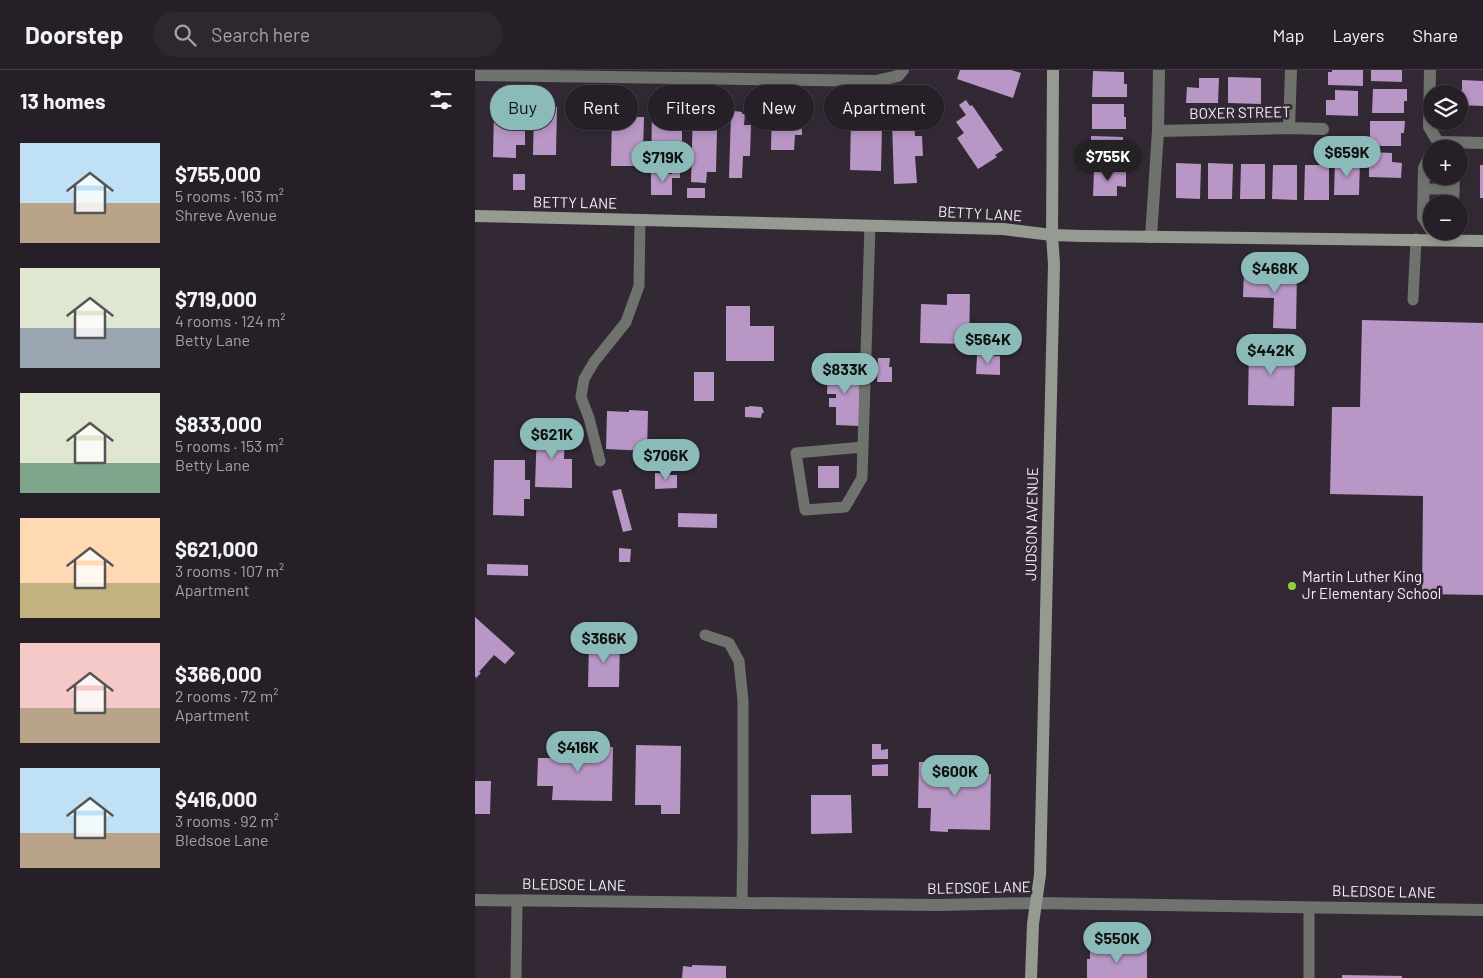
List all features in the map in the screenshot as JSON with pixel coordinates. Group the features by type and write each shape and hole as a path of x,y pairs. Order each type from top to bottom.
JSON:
{"street":[{"path":"475,75 876,81 898,76 903,70"},
{"name":"JUDSON AVENUE","path":"1031,978 1033,924 1040,876 1055,264 1052,235 1053,70"},
{"path":"1151,237 1158,131 1159,70"},
{"path":"1289,128 1291,70"},
{"path":"1430,70 1429,127 1436,140"},
{"name":"BOXER STREET","path":"1158,131 1323,129"},
{"path":"1468,145 1483,144"},
{"path":"1424,185 1424,195"},
{"name":"BETTY LANE","path":"475,216 1003,229 1052,235 1416,239 1423,237"},
{"name":"BETTY LANE","path":"1468,238 1483,241"},
{"name":"BLEDSOE LANE","path":"475,900 937,905 1037,903 1483,910"}],"lane":[{"path":"1424,189 1444,185"},
{"path":"600,461 589,418 581,397 584,379 594,362 626,322 639,286 640,220"},
{"path":"863,447 795,453 805,510 845,507 862,478 863,447 870,226"},
{"path":"1413,300 1416,239"},
{"path":"705,635 729,643 739,661 743,701 742,903"},
{"path":"516,978 517,901"},
{"path":"1309,907 1309,978"}],"building":[{"path":"960,70 1011,70 1021,73 1013,98 957,79"},
{"path":"1332,70 1363,70 1363,86 1328,85 1328,72 1332,72"},
{"path":"1371,70 1402,70 1402,82 1371,81"},
{"path":"1093,71 1124,72 1124,84 1127,84 1127,97 1092,97"},
{"path":"1228,77 1261,78 1261,104 1228,103"},
{"path":"1199,78 1219,78 1218,103 1186,103 1187,87 1199,88"},
{"path":"1462,80 1483,81 1483,106 1468,105 1468,85 1462,85"},
{"path":"1373,89 1407,89 1404,113 1372,113"},
{"path":"1335,90 1358,91 1358,116 1326,115 1326,100 1335,100"},
{"path":"966,100 970,106 972,105 1003,150 995,155 997,157 978,169 957,138 964,133 956,122 966,115 959,105"},
{"path":"1092,104 1124,104 1126,129 1092,129"},
{"path":"555,107 557,107 556,155 533,155 534,130 555,130"},
{"path":"734,111 744,114 744,130 751,130 750,156 743,156 742,178 729,178 730,130 734,130"},
{"path":"638,117 644,117 643,151 635,151 635,166 611,166 612,130 638,130"},
{"path":"1370,121 1405,121 1404,133 1401,133 1401,146 1370,146"},
{"path":"494,130 525,130 525,145 516,145 516,158 493,157"},
{"path":"652,130 682,130 682,141 674,141 674,162 662,161 662,171 651,171"},
{"path":"692,130 717,130 716,172 707,172 706,183 691,182"},
{"path":"771,130 802,130 802,135 795,135 794,150 771,150"},
{"path":"851,130 882,130 881,171 850,170"},
{"path":"892,130 915,130 915,136 922,136 923,156 915,156 917,183 894,184"},
{"path":"1091,136 1123,137 1123,149 1126,149 1125,162 1091,161"},
{"path":"1369,152 1392,153 1392,162 1402,163 1401,178 1369,177"},
{"path":"1335,160 1360,160 1359,195 1334,195"},
{"path":"1176,163 1201,164 1200,199 1176,198"},
{"path":"1208,163 1233,164 1232,199 1208,199"},
{"path":"1241,164 1265,164 1265,199 1240,199"},
{"path":"1273,165 1297,165 1297,200 1272,199"},
{"path":"1305,165 1329,165 1329,200 1304,200"},
{"path":"1480,165 1483,165 1483,198 1480,198"},
{"path":"672,169 680,169 680,178 672,178 672,195 651,195 651,173 672,174"},
{"path":"1094,170 1126,171 1126,187 1117,186 1117,196 1093,196"},
{"path":"513,174 525,174 525,190 513,190"},
{"path":"687,188 705,188 705,198 687,198"},
{"path":"1244,270 1297,271 1296,329 1273,328 1274,298 1243,297"},
{"path":"947,294 970,294 969,344 920,343 921,304 947,305"},
{"path":"726,306 750,306 750,326 774,326 774,361 726,361"},
{"path":"1362,320 1483,323 1483,595 1422,594 1423,496 1330,494 1332,407 1360,407"},
{"path":"1249,347 1295,348 1294,406 1248,405"},
{"path":"977,355 1000,356 1000,375 976,374"},
{"path":"878,358 890,358 889,367 892,367 892,382 877,382"},
{"path":"828,368 860,369 859,426 836,425 836,407 829,407 829,398 836,398 836,394 827,394"},
{"path":"694,372 714,372 714,401 694,401"},
{"path":"745,407 762,407 764,413 762,413 761,418 745,417"},
{"path":"629,410 648,411 647,451 606,449 607,411 629,412"},
{"path":"537,428 570,430 570,434 565,434 564,459 572,459 572,488 535,487"},
{"path":"494,460 525,460 525,480 530,480 530,499 524,499 524,516 493,515"},
{"path":"818,466 839,466 839,488 818,488"},
{"path":"655,473 677,475 677,488 655,489"},
{"path":"621,489 632,530 623,532 612,491"},
{"path":"678,513 717,514 717,528 678,527"},
{"path":"619,548 631,549 630,562 619,562"},
{"path":"487,564 528,565 528,576 487,575"},
{"path":"475,617 515,653 505,664 494,655 476,678 475,676"},
{"path":"602,636 610,637 610,642 620,642 619,687 588,687 589,641 602,642"},
{"path":"872,744 881,744 881,750 888,749 888,759 872,759"},
{"path":"636,745 681,746 680,814 661,814 661,805 635,805"},
{"path":"555,746 613,747 612,801 552,800 553,786 537,786 538,758 555,758"},
{"path":"919,762 946,762 946,773 950,773 950,763 962,764 962,773 991,774 990,830 948,829 948,832 930,831 931,808 918,808"},
{"path":"888,764 888,776 872,776 872,765"},
{"path":"475,781 491,781 490,814 475,814"},
{"path":"811,795 851,795 852,833 811,834"},
{"path":"1090,949 1147,949 1147,978 1087,978 1087,959 1090,959"},
{"path":"692,965 726,966 726,978 682,978 683,966 692,967"},
{"path":"1342,975 1402,976 1402,978 1342,978"}],"place":[{"name":"Martin Luther King Jr Elementary School","path":"1292,586"}]}
